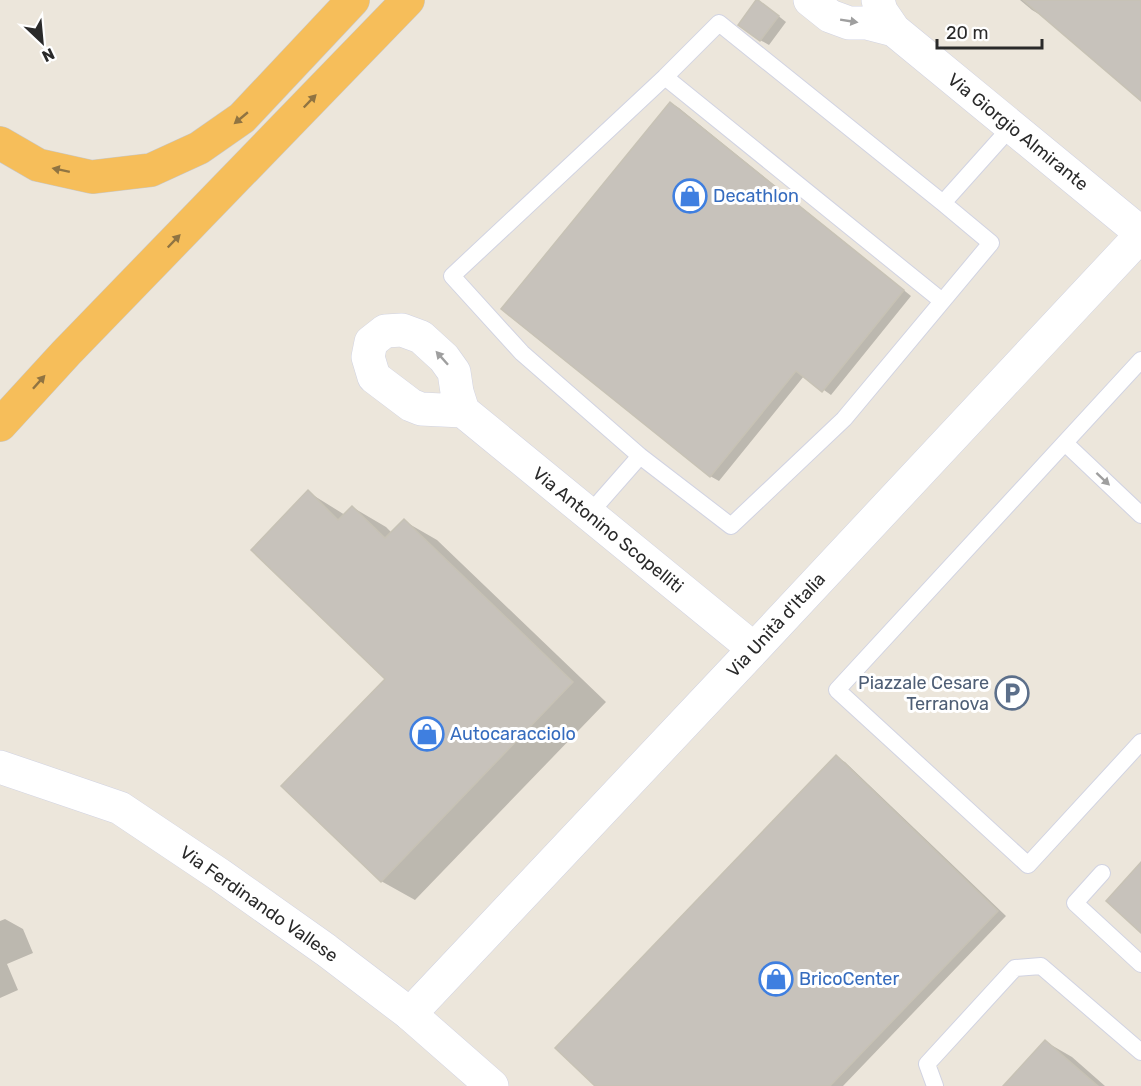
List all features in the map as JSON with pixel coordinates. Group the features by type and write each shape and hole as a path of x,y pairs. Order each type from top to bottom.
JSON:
{"highway":[{"path":"0,143 38,165 92,177 151,170 199,148 242,118 353,0"},
{"path":"0,425 66,352 408,0"}],"street":[{"name":"Via Giorgio Almirante","path":"810,0 830,16 849,23 867,23 894,30"},
{"name":"Via Giorgio Almirante","path":"878,0 881,11 894,30 1141,234"},
{"name":"Via Unità d'Italia","path":"410,1014 1141,234"},
{"name":"Via Antonino Scopelliti","path":"463,411 754,649"},
{"name":"Via Ferdinando Vallese","path":"0,767 120,808 316,943 410,1014 492,1086"}],"lane":[{"path":"719,23 943,203 990,243 844,419 731,526 640,456 522,353 452,276 665,77 719,23"},
{"path":"665,77 942,301"},
{"path":"943,203 1011,127"},
{"path":"1141,360 837,690 1028,865 1141,742"},
{"path":"1065,443 1141,515"},
{"path":"589,514 640,456"},
{"path":"1102,873 1075,903 1141,964"},
{"path":"935,1086 927,1064 1015,968 1041,966 1141,1052"}],"building":[{"path":"756,0 779,16 760,41 738,25"},
{"path":"1023,0 1141,0 1141,101"},
{"name":"Decathlon","path":"670,102 904,290 822,392 796,371 710,477 501,309"},
{"name":"Autocaracciolo","path":"308,490 338,520 352,506 385,538 404,519 573,682 381,882 281,786 385,679 251,550"},
{"name":"BricoCenter","path":"836,755 998,911 830,1086 595,1086 555,1048"},
{"path":"1141,862 1141,933 1106,901"},
{"path":"1045,1040 1098,1086 1003,1086"}],"place":[{"name":"Decathlon","path":"690,196"},
{"name":"Piazzale Cesare Terranova","path":"1012,693"},
{"name":"Autocaracciolo","path":"427,734"},
{"name":"BricoCenter","path":"776,979"}]}
